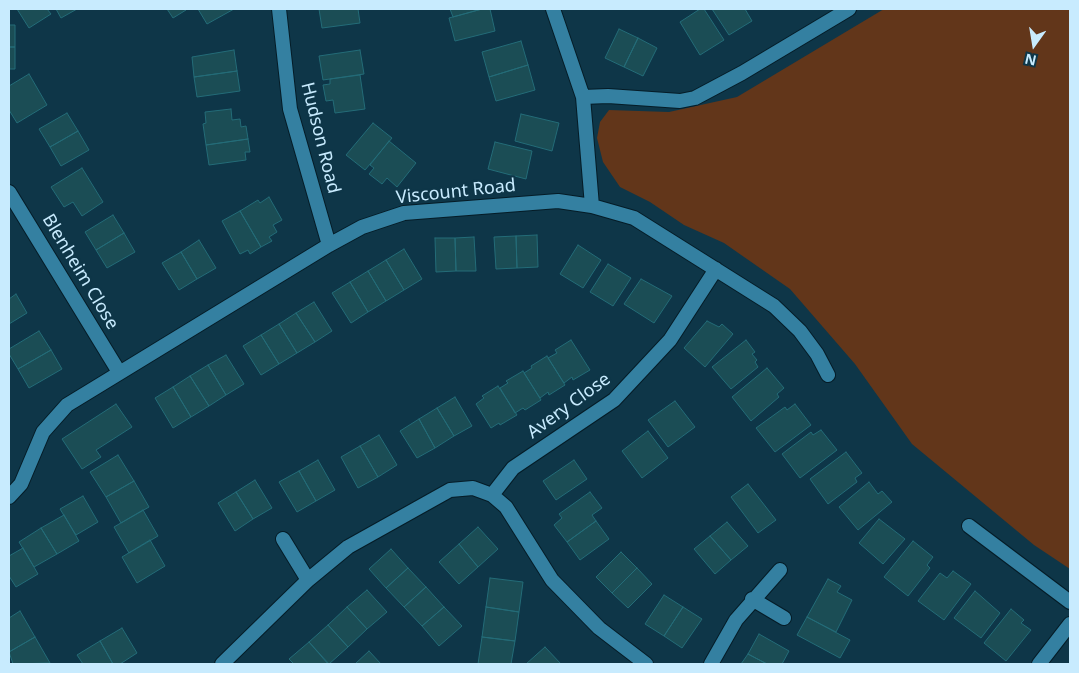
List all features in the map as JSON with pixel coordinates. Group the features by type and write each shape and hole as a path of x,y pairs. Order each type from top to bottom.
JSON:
{"street":[{"name":"Hudson Road","path":"279,9 290,109 329,245"},
{"path":"553,9 583,97 592,206"},
{"path":"583,97 608,96 680,101 695,98 742,74 850,9"},
{"name":"Blenheim Close","path":"9,192 119,372"},
{"name":"Viscount Road","path":"9,497 21,484 39,440 54,418 67,405 329,245 362,227 404,213 558,201 592,206 634,218 716,269 780,312 800,331 817,354 828,375"},
{"name":"Avery Close","path":"492,495 513,468 614,400 670,340 716,269"},
{"path":"222,664 308,580 348,547 450,490 473,488 492,495 506,507 552,580 599,628 646,664"},
{"path":"969,526 1070,602"},
{"path":"283,539 308,580"},
{"path":"711,664 736,620 780,570"},
{"path":"752,600 784,618"},
{"path":"1039,664 1070,624"}],"shaded area":[{"path":"884,9 1070,9 1070,569 1034,545 912,444 855,364 790,289 724,243 684,225 650,202 620,187 603,162 597,138 600,122 609,110 669,112 737,97"}],"building":[{"path":"17,9 47,9 51,14 29,28"},
{"path":"56,9 77,9 61,18"},
{"path":"167,9 185,9 186,10 173,18"},
{"path":"198,9 234,9 207,24"},
{"path":"319,9 358,9 360,23 322,28"},
{"path":"450,9 482,9 453,17"},
{"path":"482,9 490,9 495,31 455,41 449,18"},
{"path":"700,9 704,9 724,40 700,55 680,22"},
{"path":"712,9 745,9 752,21 729,35"},
{"path":"9,25 15,25 15,47 9,47"},
{"path":"619,29 638,38 624,67 605,58"},
{"path":"638,38 657,48 643,76 624,67"},
{"path":"521,41 528,65 489,77 482,52"},
{"path":"9,47 15,47 15,69 9,69"},
{"path":"234,50 237,71 194,77 192,57"},
{"path":"360,50 364,74 323,80 319,56"},
{"path":"528,65 535,90 496,101 489,77"},
{"path":"237,71 240,91 197,97 194,77"},
{"path":"29,74 47,105 17,123 9,110 9,86"},
{"path":"360,75 365,109 335,113 333,100 326,101 323,85 330,84 330,79"},
{"path":"231,109 232,120 240,119 241,127 246,126 248,139 206,145 203,124 206,123 205,112"},
{"path":"67,113 78,131 50,147 39,129"},
{"path":"521,114 559,123 552,151 515,141"},
{"path":"373,123 392,138 365,170 346,155"},
{"path":"78,131 89,150 61,166 50,147"},
{"path":"248,139 250,152 245,152 246,160 209,165 206,145"},
{"path":"389,141 416,163 397,187 387,178 382,184 369,174 374,168 370,165"},
{"path":"495,142 532,151 526,179 488,169"},
{"path":"82,168 103,202 82,216 73,202 64,207 51,187"},
{"path":"269,197 282,220 273,225 277,232 269,237 272,241 261,247 240,211 258,200 260,203"},
{"path":"240,211 261,247 250,254 248,250 240,254 222,221"},
{"path":"113,215 124,233 96,250 85,232"},
{"path":"124,233 135,252 107,268 96,250"},
{"path":"537,235 538,267 517,268 516,236"},
{"path":"516,236 517,268 496,269 494,237"},
{"path":"474,237 476,271 456,271 455,238"},
{"path":"435,238 455,238 456,271 436,272"},
{"path":"199,240 216,268 197,279 181,252"},
{"path":"578,245 601,260 583,288 560,274"},
{"path":"404,249 422,279 404,290 386,260"},
{"path":"181,252 197,279 179,290 162,263"},
{"path":"386,260 404,290 386,301 368,271"},
{"path":"608,264 631,278 613,306 590,292"},
{"path":"368,271 386,301 368,312 350,282"},
{"path":"641,279 672,296 654,323 624,304"},
{"path":"350,282 368,312 351,323 332,293"},
{"path":"16,294 27,313 9,324 9,299"},
{"path":"314,302 332,331 315,342 296,313"},
{"path":"296,313 315,342 297,353 279,324"},
{"path":"707,321 719,327 722,324 733,334 705,367 684,348"},
{"path":"279,324 297,353 279,364 261,335"},
{"path":"39,331 51,350 18,369 9,354 9,349"},
{"path":"261,335 279,364 261,375 243,346"},
{"path":"571,340 590,370 573,380 572,377 564,383 548,358 557,353 555,350"},
{"path":"746,340 755,352 752,354 757,360 755,362 758,367 731,389 712,367"},
{"path":"51,350 62,369 29,388 18,369"},
{"path":"226,355 244,384 226,395 208,365"},
{"path":"547,356 565,385 549,395 548,392 540,398 524,373"},
{"path":"208,365 226,395 209,406 190,376"},
{"path":"767,368 784,388 777,394 779,397 751,421 732,397"},
{"path":"523,371 541,400 525,410 523,408 515,413 500,388 508,383 506,381"},
{"path":"190,376 209,406 191,417 173,387"},
{"path":"498,386 517,415 491,428 476,404 484,398 482,396"},
{"path":"173,387 191,417 173,428 155,398"},
{"path":"455,397 472,426 454,436 437,408"},
{"path":"675,401 695,427 668,447 648,420"},
{"path":"116,404 132,427 96,450 101,457 82,469 62,439"},
{"path":"795,404 811,425 775,452 756,428 785,407 787,410"},
{"path":"437,408 454,436 435,448 419,419"},
{"path":"419,419 435,448 417,458 400,431"},
{"path":"821,430 837,450 800,478 782,454 811,432 813,435"},
{"path":"648,431 668,458 642,478 622,451"},
{"path":"379,435 397,465 378,477 360,446"},
{"path":"360,446 378,477 358,488 341,457"},
{"path":"846,452 862,473 855,478 857,482 828,504 810,479"},
{"path":"118,455 134,481 106,497 90,472"},
{"path":"318,460 335,490 316,501 299,471"},
{"path":"574,460 587,479 556,500 543,481"},
{"path":"299,471 316,501 297,512 279,482"},
{"path":"255,480 272,508 253,519 236,492"},
{"path":"134,481 149,507 121,523 106,497"},
{"path":"869,482 878,494 882,491 892,502 858,530 839,507"},
{"path":"748,484 776,520 758,533 731,497"},
{"path":"236,492 253,519 235,531 218,503"},
{"path":"590,492 602,508 592,515 596,521 567,542 554,525 562,518 559,514"},
{"path":"83,496 98,522 76,535 60,509"},
{"path":"143,510 158,536 129,553 114,527"},
{"path":"64,515 79,541 57,554 41,528"},
{"path":"879,519 905,539 883,564 859,543"},
{"path":"596,521 609,539 580,560 567,542"},
{"path":"727,522 748,546 731,560 710,536"},
{"path":"478,527 498,549 478,567 459,544"},
{"path":"41,528 57,554 34,567 19,542"},
{"path":"710,536 731,560 715,574 694,549"},
{"path":"150,540 165,566 137,583 122,557"},
{"path":"913,541 933,557 927,565 930,568 908,596 884,577"},
{"path":"459,544 478,567 459,584 439,562"},
{"path":"23,548 38,574 16,587 9,576 9,556"},
{"path":"391,549 408,568 386,588 369,569"},
{"path":"621,552 637,568 612,593 596,577"},
{"path":"408,568 426,587 404,607 386,588"},
{"path":"637,568 652,584 628,608 612,593"},
{"path":"953,571 971,584 944,620 918,601 940,573 947,578"},
{"path":"490,578 523,582 519,612 486,607"},
{"path":"828,579 841,586 837,592 852,600 836,632 807,617"},
{"path":"426,587 444,607 422,626 404,607"},
{"path":"367,590 387,612 367,629 347,607"},
{"path":"975,591 1000,613 981,638 954,618"},
{"path":"664,595 683,607 664,636 645,624"},
{"path":"347,607 367,629 348,647 328,625"},
{"path":"444,607 462,626 439,646 422,626"},
{"path":"486,607 519,612 515,641 482,637"},
{"path":"683,607 702,619 682,648 664,636"},
{"path":"1011,609 1024,620 1021,623 1031,630 1006,661 984,643"},
{"path":"20,611 35,637 9,652 9,618"},
{"path":"807,617 850,640 840,658 797,635"},
{"path":"328,625 348,647 329,664 309,642"},
{"path":"122,628 137,653 120,664 113,664 100,641"},
{"path":"759,634 789,651 782,664 767,664 748,654"},
{"path":"35,637 50,663 13,664 9,652"},
{"path":"482,637 515,641 511,664 478,664"},
{"path":"100,641 113,664 83,664 77,655"},
{"path":"309,642 328,664 294,664 289,659"},
{"path":"545,647 561,664 526,664"},
{"path":"369,651 381,664 355,664"},
{"path":"748,654 767,664 741,664"}]}
